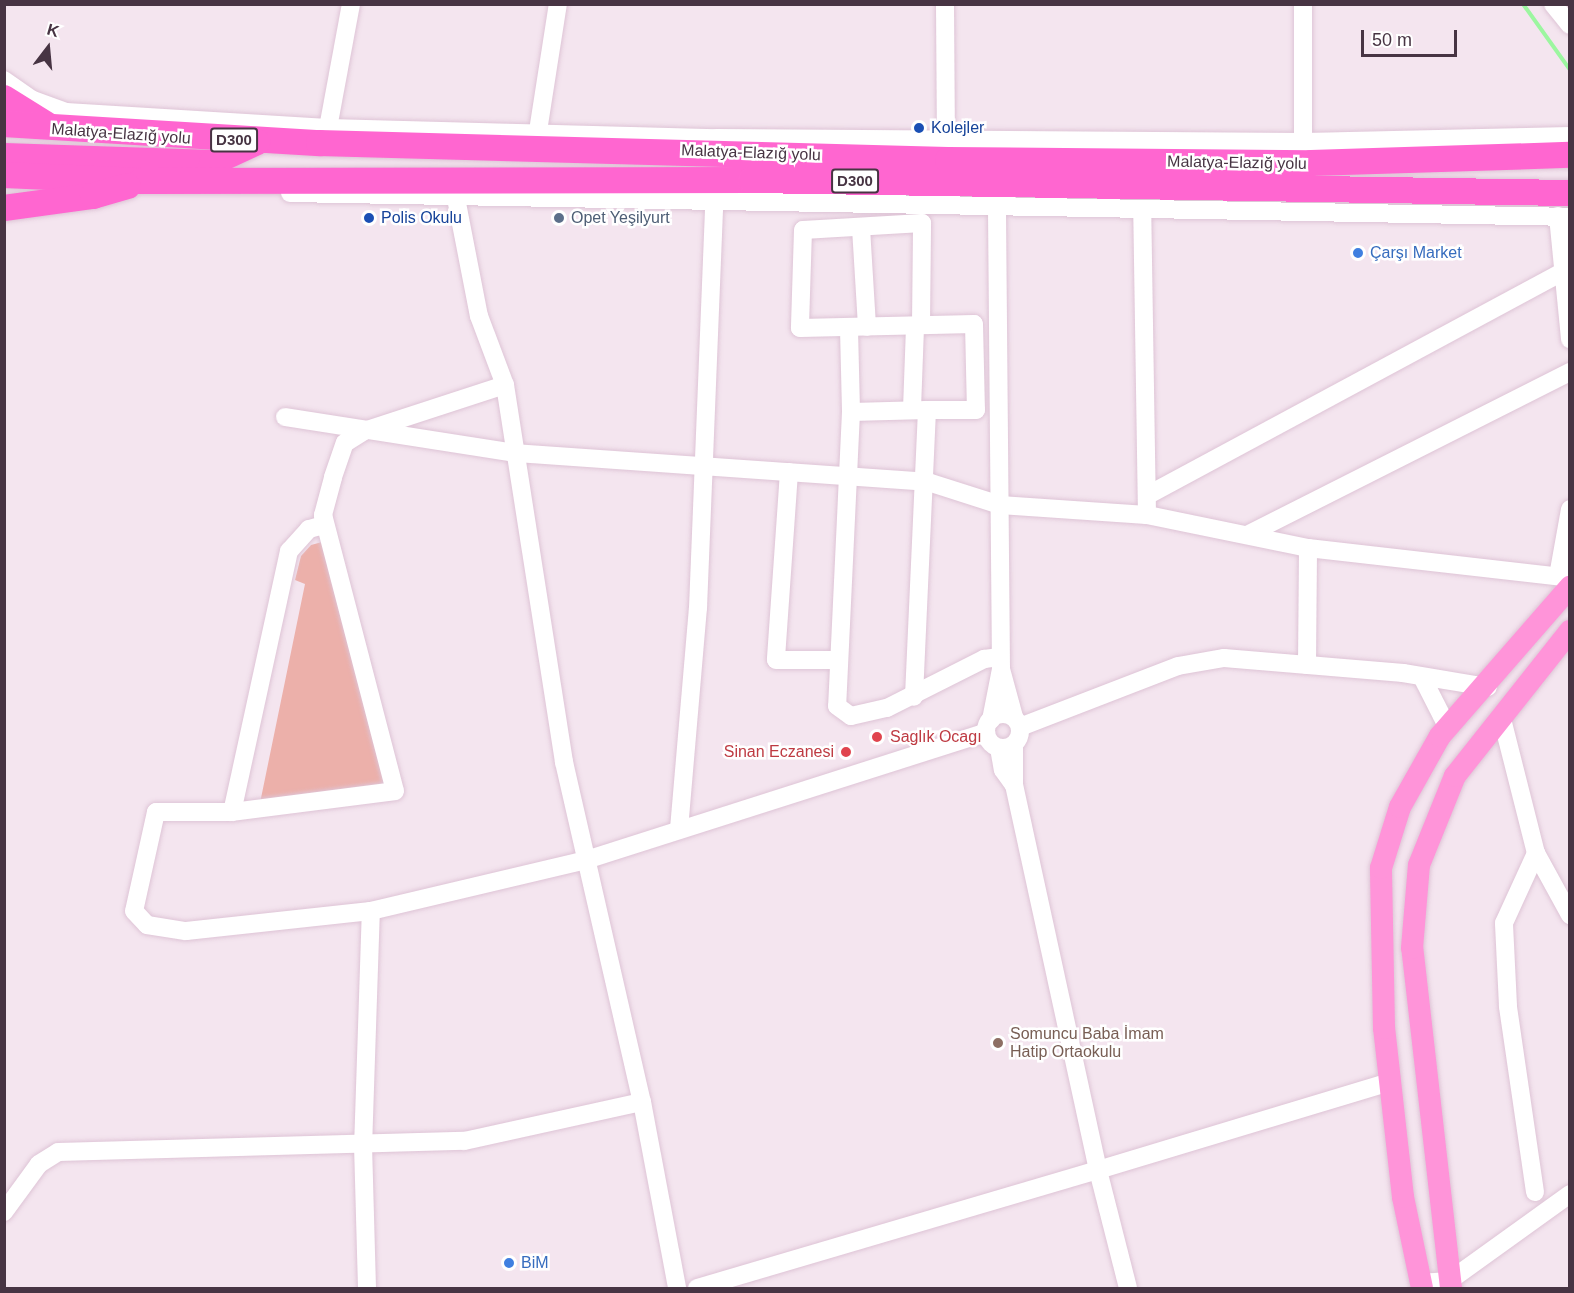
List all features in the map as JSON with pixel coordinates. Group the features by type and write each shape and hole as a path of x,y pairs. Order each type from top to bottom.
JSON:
{"highway":[{"path":"4,98 57,130"},
{"name":"Malatya-Elazığ yolu","path":"4,124 57,130 260,141 1311,164 1569,155"},
{"path":"4,156 212,163 260,141"},
{"name":"Malatya-Elazığ yolu","path":"4,175 141,182 1222,185 1569,193"},
{"path":"1471,191 1515,176 1569,176"},
{"path":"4,208 93,196 141,182 213,190"}],"main road":[{"path":"1421,1286 1389,1082 1379,929 1381,868 1400,807 1448,729 1488,687 1566,580"},
{"path":"1450,1285 1412,907 1419,865 1443,797 1501,715 1569,630"}],"street":[{"path":"328,128 351,4"},
{"path":"538,131 558,4"},
{"path":"945,4 946,136"},
{"path":"1303,4 1304,142"},
{"path":"1553,4 1569,25"},
{"path":"4,80 33,100 66,112 328,128 538,131 716,138"},
{"path":"464,147 716,138 946,136 1304,142 1569,136"},
{"path":"996,203 1222,185"},
{"path":"213,190 456,198 996,203 1142,211 1564,217 1561,273 1569,339"},
{"path":"456,198 479,316 505,385 564,762 642,1102 677,1288"},
{"path":"679,829 698,608 701,466 714,202"},
{"path":"988,726 1000,663 996,203"},
{"path":"1142,211 1150,494 1147,515"},
{"path":"851,412 920,409 976,410 974,324 918,326 867,327 849,328 800,328 803,230 922,223 918,326 920,409 928,482 914,697"},
{"path":"861,228 867,327"},
{"path":"1150,494 1561,273"},
{"path":"849,328 852,477 836,660 837,706 851,716 914,697 984,659 1000,663"},
{"path":"1249,534 1569,372"},
{"path":"232,812 289,551 309,529 324,525 323,515 345,443 364,431 505,385"},
{"path":"285,417 515,453 928,482 1000,505 1147,515 1249,534 1308,548 1566,580 1569,509"},
{"path":"789,472 776,660 836,660"},
{"path":"323,515 395,791 232,812 156,812 135,901 141,922 165,930 218,931 371,911 586,860 988,726 1003,714 1017,722 1178,666 1224,658 1422,677 1488,687"},
{"path":"1306,665 1308,548"},
{"path":"1000,663 1017,722 1006,746 1003,770 1014,785 1098,1170 1128,1288"},
{"path":"1422,677 1448,729"},
{"path":"1501,715 1536,853 1569,915"},
{"path":"988,726 1006,746"},
{"path":"1535,1192 1509,1006 1504,923 1536,853"},
{"path":"368,1288 363,1148 371,911"},
{"path":"697,1288 1389,1082"},
{"path":"4,1212 39,1164 58,1152 363,1148 464,1141 642,1102"},
{"path":"1421,1286 1450,1285 1569,1194"}],"shaded area":[{"path":"326,541 385,787 260,803 305,584 295,580 301,556 311,545"}],"waterway":[{"path":"1523,4 1570,70"}],"place":[{"name":"Kolejler","path":"919,128"},
{"name":"Polis Okulu","path":"369,218"},
{"name":"Opet Yeşilyurt","path":"559,218"},
{"name":"Çarşı Market","path":"1358,253"},
{"name":"Saglık Ocagı","path":"877,737"},
{"name":"Sinan Eczanesi","path":"846,752"},
{"name":"Somuncu Baba İmam Hatip Ortaokulu","path":"998,1043"},
{"name":"BiM","path":"509,1263"}]}
